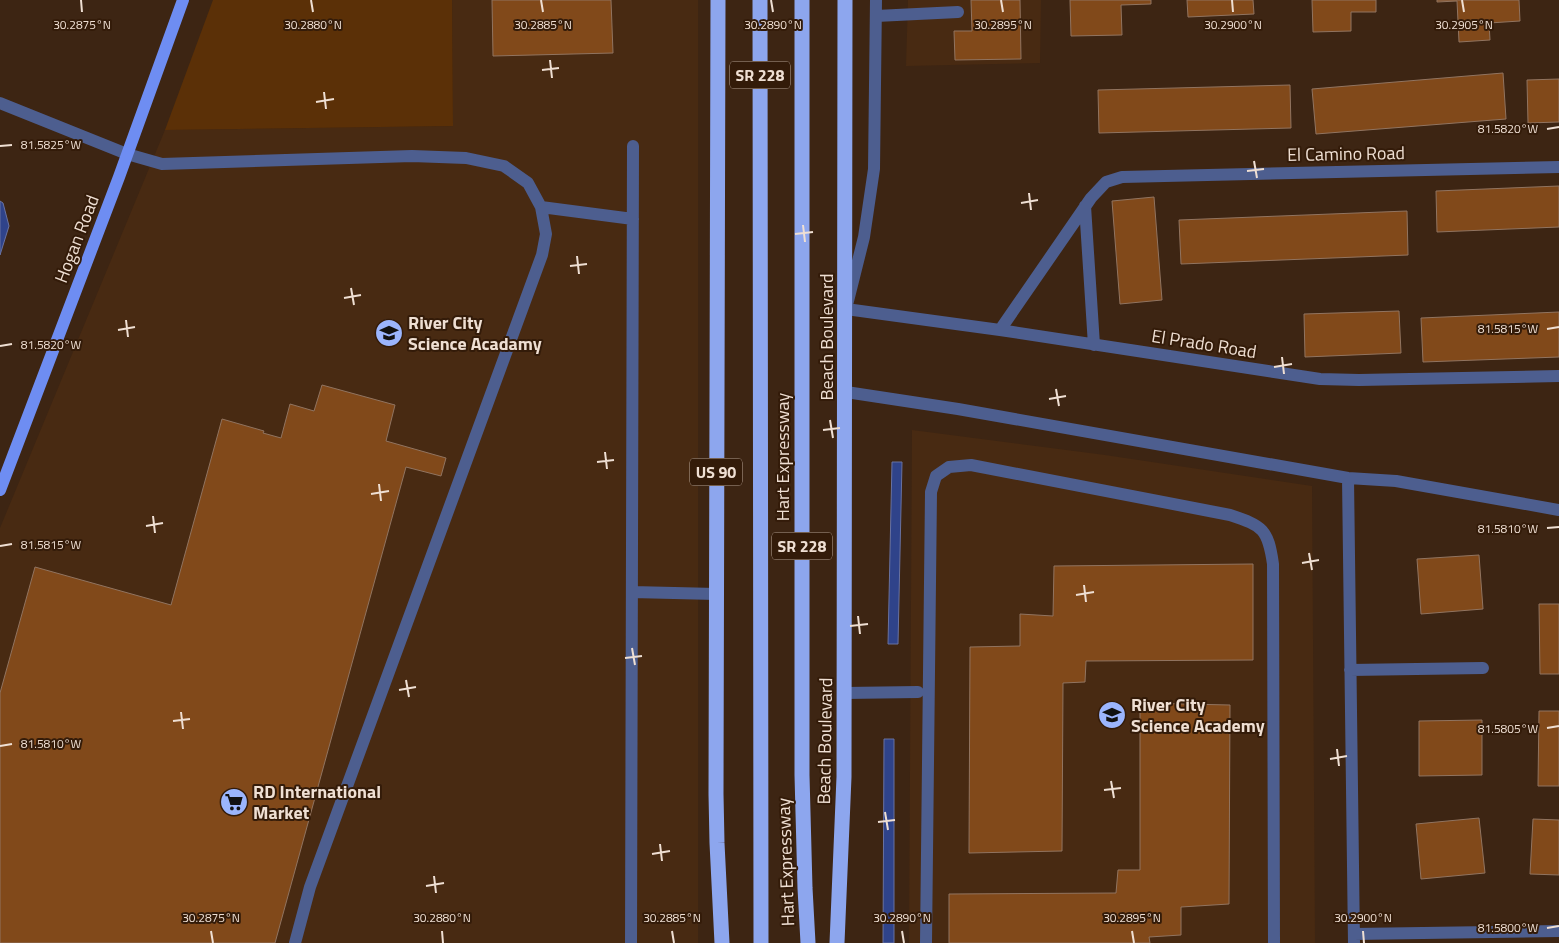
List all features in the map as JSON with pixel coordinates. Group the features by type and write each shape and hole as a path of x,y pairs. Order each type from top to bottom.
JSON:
{"highway":[{"name":"US 90","path":"718,0 717,843 722,943"},
{"name":"Hart Expressway","path":"760,0 761,943"},
{"name":"Hart Expressway","path":"802,0 802,775 808,943"},
{"name":"Beach Boulevard","path":"837,943 844,777 845,693 846,0"}],"main road":[{"name":"Hogan Road","path":"0,490 128,154 183,0"}],"street":[{"path":"846,309 860,258 872,190 875,148 876,0"},
{"path":"876,16 958,12"},
{"path":"0,103 128,154 162,164 412,156 466,158 504,166 528,183 541,207 546,234 542,255 313,879 295,943"},
{"path":"630,943 633,146"},
{"name":"El Camino Road","path":"1000,330 1085,206 1106,182 1122,177 1559,167"},
{"path":"1085,206 1094,345"},
{"path":"541,207 633,219"},
{"name":"El Prado Road","path":"846,309 1000,330 1320,379 1559,376"},
{"path":"846,392 968,411 1348,478 1396,481 1559,510"},
{"path":"926,943 923,692 931,492 936,476 949,467 971,465 1230,515 1255,523 1266,534 1271,548 1273,564 1274,943"},
{"path":"1348,478 1354,939 1559,931"},
{"path":"632,592 716,594"},
{"path":"1350,670 1484,668"},
{"path":"845,693 923,692"}],"shaded area":[{"path":"213,0 452,0 453,126 165,130"},
{"name":"River City Science Acadamy","path":"452,0 698,0 698,943 0,943 0,528 165,130 453,126"},
{"path":"908,0 1041,0 1040,63 906,66"},
{"name":"River City Science Academy","path":"912,430 1105,455 1312,486 1315,943 909,943"}],"water":[{"path":"0,201 3,203 9,226 0,255"},
{"path":"892,462 902,462 898,644 888,644"},
{"path":"884,739 894,739 894,943 883,943"}],"building":[{"path":"492,0 611,0 613,53 493,56"},
{"path":"971,0 1020,0 1021,59 955,60 954,31 972,31"},
{"path":"1070,0 1151,0 1151,4 1121,5 1122,35 1071,36"},
{"path":"1187,0 1253,0 1254,14 1188,17"},
{"path":"1312,0 1376,0 1376,12 1351,12 1351,31 1313,32"},
{"path":"1437,0 1519,0 1520,21 1489,23 1490,40 1459,42 1457,1 1437,2"},
{"path":"1503,73 1506,119 1316,134 1312,89"},
{"path":"1559,79 1559,122 1528,123 1527,80"},
{"path":"1290,85 1291,128 1099,133 1098,90"},
{"path":"1559,186 1559,227 1437,232 1436,191"},
{"path":"1154,197 1162,300 1120,304 1112,201"},
{"path":"1407,211 1408,255 1181,264 1179,220"},
{"path":"1399,311 1401,353 1305,357 1304,314"},
{"path":"1559,312 1559,357 1423,362 1421,318"},
{"path":"322,385 395,405 386,441 446,458 441,476 406,467 275,943 0,943 0,693 35,567 171,605 222,419 281,438 290,404 314,411"},
{"path":"1479,555 1483,609 1421,614 1417,559"},
{"path":"1253,564 1253,660 1086,661 1085,682 1063,683 1062,851 969,853 970,647 1020,646 1020,614 1053,616 1054,566"},
{"path":"1539,604 1559,604 1559,674 1540,674"},
{"path":"1140,703 1230,705 1229,904 1181,907 1181,935 1149,937 1150,943 949,943 949,894 1116,893 1118,870 1140,870"},
{"path":"1539,711 1559,711 1559,786 1538,786"},
{"path":"1482,720 1482,775 1419,776 1419,721"},
{"path":"1479,818 1485,873 1421,879 1416,824"},
{"path":"1533,819 1559,820 1559,875 1530,874"}],"place":[{"name":"River City Science Acadamy","path":"389,333"},
{"name":"River City Science Academy","path":"1112,715"},
{"name":"RD International Market","path":"234,802"}]}
